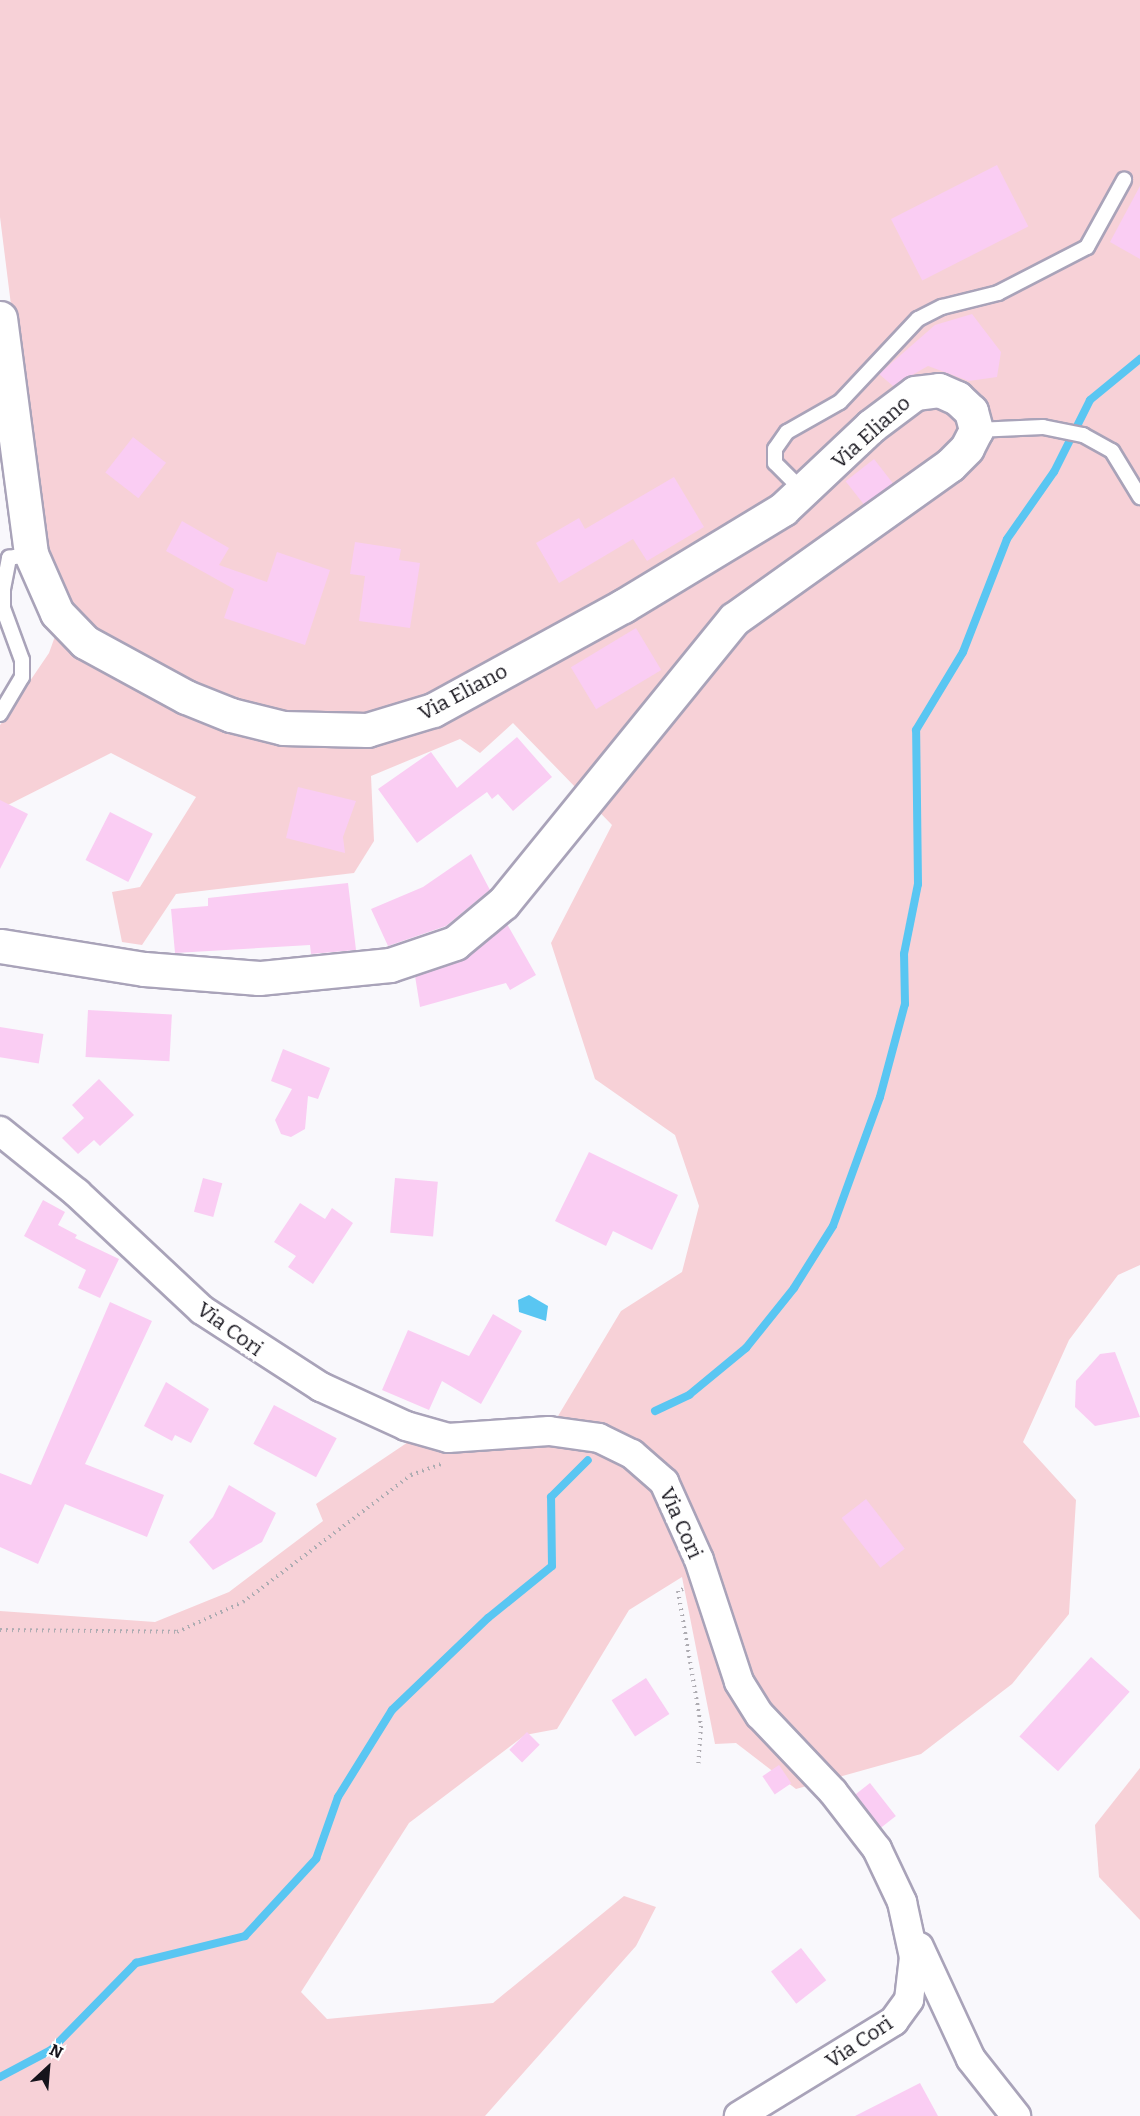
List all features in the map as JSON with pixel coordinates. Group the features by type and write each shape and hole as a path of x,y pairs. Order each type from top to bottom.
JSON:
{"street":[{"name":"Via Eliano","path":"0,318 31,554 50,603 77,636 176,691 218,711 274,726 367,730 405,722 446,702 623,606 805,492 871,426 915,393 939,390 957,398 972,411 976,430"},
{"path":"0,946 144,969 259,978 390,965 455,943 503,903 734,619 950,465 967,448 976,430"},
{"name":"Via Cori","path":"0,1131 70,1187 202,1310 321,1387 431,1434 458,1439 549,1431 580,1433 610,1442 650,1468 669,1492 687,1532 745,1693 866,1834 891,1875 907,1918 915,1977 903,2011 866,2041 739,2116"},
{"path":"907,1918 959,2038 984,2080 1016,2116"}],"lane":[{"path":"805,492 776,463 775,449 788,432 840,402 918,319 942,307 998,293 1087,247 1124,180"},
{"path":"976,430 1066,429 1083,435 1112,451 1140,497"},
{"path":"0,714 22,677 22,660 3,608 3,589 9,558 31,554"}],"path":[{"path":"0,1630 177,1632 243,1602 411,1476"},
{"path":"678,1591 701,1726 698,1768"}],"shaded area":[{"path":"0,0 1140,0 1140,1265 1118,1275 1069,1340 1023,1442 1076,1500 1069,1614 1012,1684 921,1754 796,1789 736,1743 715,1744 682,1577 629,1610 557,1729 525,1735 409,1823 301,1992 327,2019 493,2003 624,1896 656,1907 636,1946 485,2116 0,2116 0,1611 155,1622 229,1592 323,1521 316,1504 423,1432 549,1431 621,1311 682,1272 699,1206 675,1135 595,1079 551,943 612,825 513,723 480,753 460,739 371,776 374,841 354,873 176,894 142,945 122,942 112,892 140,887 196,797 111,753 0,809 0,725 49,653 67,603 36,505 0,217"},
{"path":"1140,1768 1140,1920 1099,1877 1095,1825"}],"water":[{"path":"529,1295 548,1306 546,1321 519,1312 518,1300"}],"building":[{"path":"997,165 1028,226 922,281 891,219"},
{"path":"1140,186 1140,259 1110,242"},
{"path":"972,314 1001,352 997,377 969,381 928,366 893,386 879,374 935,325"},
{"path":"133,437 166,463 138,498 105,472"},
{"path":"874,459 893,483 865,506 846,481"},
{"path":"674,477 704,527 647,561 633,539 559,583 536,543 579,518 585,529"},
{"path":"182,521 229,548 219,565 267,582 277,552 330,570 305,645 224,618 234,589 166,551"},
{"path":"355,542 401,549 399,560 420,563 410,628 359,621 365,576 350,574"},
{"path":"636,628 661,670 596,709 571,667"},
{"path":"517,737 552,777 513,811 498,794 492,799 487,792 417,843 378,789 431,752 457,788"},
{"path":"298,787 356,801 343,837 345,853 286,838"},
{"path":"0,800 28,814 0,869"},
{"path":"110,812 153,834 128,882 85,860"},
{"path":"471,854 490,890 446,926 388,946 371,909 423,887"},
{"path":"348,883 356,950 311,954 310,945 175,953 171,909 208,906 208,898"},
{"path":"507,924 536,975 510,990 506,983 420,1007 415,976 467,958"},
{"path":"88,1010 172,1014 169,1061 86,1057"},
{"path":"0,1027 43,1034 39,1064 0,1057"},
{"path":"283,1049 330,1068 318,1099 308,1096 305,1129 291,1137 281,1134 275,1120 292,1089 271,1081"},
{"path":"99,1079 134,1115 100,1146 94,1140 78,1154 62,1138 84,1118 72,1105"},
{"path":"589,1152 678,1195 652,1250 613,1231 606,1246 555,1221"},
{"path":"203,1178 222,1183 213,1217 194,1212"},
{"path":"395,1178 438,1182 433,1237 390,1233"},
{"path":"43,1200 65,1212 58,1225 77,1235 75,1238 119,1259 100,1298 78,1288 86,1270 24,1236"},
{"path":"300,1203 325,1219 332,1208 353,1223 313,1284 288,1267 296,1256 274,1242"},
{"path":"110,1302 152,1321 85,1464 164,1495 147,1537 65,1504 38,1564 0,1547 0,1473 31,1485"},
{"path":"493,1314 522,1331 481,1404 442,1381 429,1410 382,1390 408,1330 469,1356"},
{"path":"1115,1352 1140,1417 1095,1426 1075,1407 1076,1381 1100,1354"},
{"path":"166,1382 209,1409 191,1443 175,1435 172,1441 144,1426"},
{"path":"274,1405 337,1438 316,1477 253,1444"},
{"path":"229,1485 276,1513 262,1542 213,1570 189,1542 213,1517"},
{"path":"866,1499 905,1549 880,1568 842,1518"},
{"path":"1091,1657 1130,1692 1058,1771 1019,1737"},
{"path":"646,1678 669,1714 635,1736 612,1700"},
{"path":"527,1732 540,1745 522,1762 509,1750"},
{"path":"779,1765 791,1783 775,1794 762,1776"},
{"path":"870,1783 896,1816 881,1828 855,1795"},
{"path":"801,1948 826,1980 796,2004 771,1971"},
{"path":"920,2083 938,2116 855,2116"}],"waterway":[{"path":"655,1411 689,1395 746,1348 794,1288 833,1226 880,1097 905,1004 904,954 918,884 916,730 963,652 1007,539 1054,472 1090,400 1140,359"},
{"path":"0,2077 51,2050 136,1963 245,1936 316,1859 338,1797 392,1710 488,1618 552,1566 551,1497 588,1460"}]}
